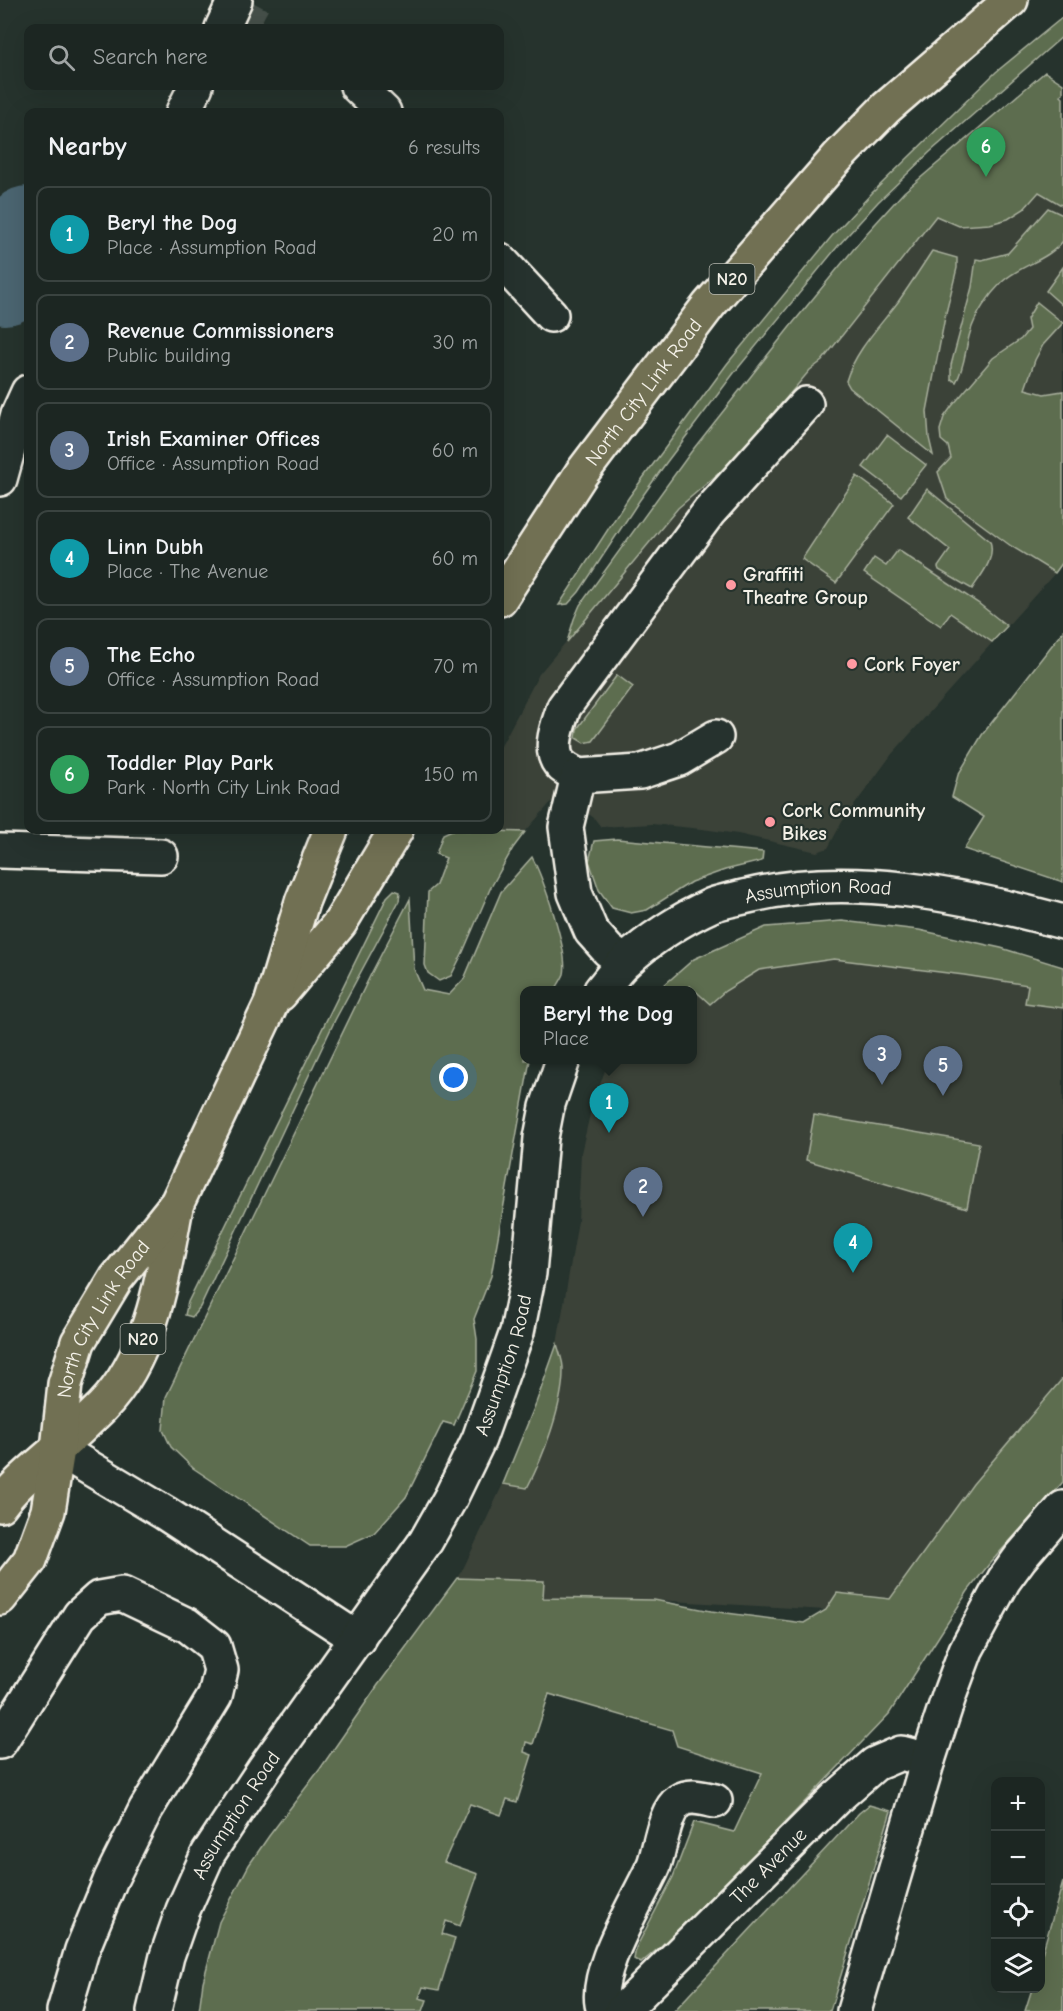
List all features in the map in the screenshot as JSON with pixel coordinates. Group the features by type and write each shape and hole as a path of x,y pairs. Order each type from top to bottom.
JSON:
{"highway":[{"name":"North City Link Road","path":"504,593 581,474 724,288 837,157 886,108 1011,0"},
{"name":"North City Link Road","path":"0,1598 30,1560 48,1511 65,1384 78,1342 116,1279 177,1203 271,1004 302,902 329,834"},
{"name":"North City Link Road","path":"271,1004 340,924 394,834"},
{"name":"North City Link Road","path":"0,1505 11,1490 58,1449 104,1404 132,1368 158,1297 177,1203"}],"street":[{"path":"224,24 235,0"},
{"path":"185,108 194,90"},
{"path":"361,90 380,108"},
{"path":"504,264 551,315"},
{"path":"0,479 18,414 24,401"},
{"path":"716,736 679,759 640,772 578,776 560,765 555,750 556,731 564,707 709,512 806,404"},
{"path":"578,776 568,817 567,838 575,892 591,932 624,962"},
{"path":"0,851 161,856"},
{"name":"Assumption Road","path":"605,986 624,962 667,930 714,904 769,891 836,885 879,887 988,904 1063,922"},
{"name":"Assumption Road","path":"154,2011 167,1956 183,1910 207,1854 264,1769 426,1541 479,1439 517,1332 529,1273 541,1138 547,1107 561,1064"},
{"path":"58,1449 174,1519 357,1638"},
{"path":"854,2011 928,1760 962,1661 1004,1580 1020,1557 1063,1509"},
{"path":"0,1742 80,1615 99,1598 122,1594 187,1625 214,1646 221,1670 215,1696 146,1809 111,1879 82,1950 64,2011"},
{"name":"The Avenue","path":"622,2011 835,1799 875,1764 901,1752 928,1760"},
{"path":"604,2011 602,1984 613,1948 654,1864 669,1816 678,1802 694,1796 715,1801"}],"shaded area":[{"path":"972,152 1063,206 1063,391 1044,394 1011,546 1055,573 892,754 842,822 828,848 817,852 738,834 652,824 601,827 586,812 553,800 525,832 504,832 504,740 539,674 678,509 698,491"},
{"path":"842,921 919,930 1001,948 1063,967 1063,1378 973,1484 890,1599 838,1594 826,1610 654,1600 543,1598 543,1581 457,1578 503,1484 557,1344 578,1221 581,1153 591,1110 607,1064 697,1064 697,986 663,986 694,959 766,927"}],"green space":[{"path":"1063,17 1063,36 930,152 878,202 838,246 734,373 666,463 579,592 568,604 559,605 629,497 727,364 832,236 872,193 996,72"},
{"path":"1045,72 1063,84 1063,93 1060,95 1063,98 1063,206 1039,192 1024,209 1008,219 990,224 959,226 936,216 822,361 810,370 732,462 678,508 567,642 580,605 691,452 866,234 904,192"},
{"path":"1048,208 1063,215 1063,241 1057,248 1009,276 987,299 972,326 956,382 951,379 951,365 972,287 976,259 982,260 1008,253"},
{"path":"932,251 957,258 957,268 927,411 933,455 850,388 846,381 861,349 898,302"},
{"path":"1063,267 1063,306 1046,291"},
{"path":"1037,302 1063,323 1043,345 1025,389 1044,394 1063,391 1063,562 1055,573 1011,546 947,499 938,472 951,458 948,446 941,440 940,430 944,417 993,358 1021,339 1029,329 1027,319"},
{"path":"887,435 926,465 901,496 863,467"},
{"path":"857,476 894,504 836,583 802,559"},
{"path":"927,489 990,541 989,560 972,589 939,570 938,567 950,550 908,517"},
{"path":"898,550 978,603 1007,626 992,642 950,613 941,626 864,573 874,558 886,566"},
{"path":"1063,631 1063,882 964,849 984,817 952,797 958,775 982,735"},
{"path":"617,675 633,687 593,741 584,743 576,738 577,729"},
{"path":"525,832 513,848 490,889 451,976 439,981 428,973 425,965 428,892 436,885 446,858 436,854 443,834"},
{"path":"617,839 763,852 762,861 725,870 691,882 647,910 631,913 612,908 599,890 589,861 594,841"},
{"path":"532,857 548,897 559,933 565,964 564,974 557,986 520,986 520,1064 529,1064 491,1276 474,1319 477,1339 477,1371 454,1425 443,1422 406,1497 374,1533 345,1546 310,1546 193,1468 171,1447 163,1430 166,1397 371,974 410,899 414,969 423,990 449,995 464,979 501,892"},
{"path":"394,890 400,892 399,901 335,1020 200,1307 192,1317 185,1315 188,1302 387,897"},
{"path":"842,921 919,930 1001,948 1063,967 1063,1008 1025,1003 1028,985 834,959 759,970 725,991 710,1004 697,992 697,986 663,986 694,959 766,927"},
{"path":"814,1115 979,1143 967,1208 806,1160"},
{"path":"557,1344 563,1364 562,1385 556,1415 545,1447 527,1488 503,1484 536,1403"},
{"path":"1063,1378 1063,1482 990,1563 968,1591 889,1714 746,1863 641,1963 634,1959 636,1948 673,1877 694,1822 734,1832 762,1773 677,1746 672,1730 549,1694 533,1744 526,1742 524,1752 532,1755 517,1802 507,1799 501,1815 470,1804 444,1862 478,1874 460,1926 446,1921 442,1934 455,1938 439,1990 423,1987 419,1998 427,2000 423,2011 199,2011 203,1982 219,1922 249,1865 457,1578 544,1581 543,1598 654,1600 711,1611 804,1623 826,1610 837,1593 890,1599 973,1484"},
{"path":"869,1805 891,1811 830,2011 674,2011 859,1813"},
{"path":"1063,1882 1063,2011 1025,2011 1031,1993 1045,1993 1045,1943"}],"waterway":[{"path":"5,282 24,238"}],"tunnel":[{"path":"231,9 259,24"}],"place":[{"name":"Toddler Play Park","path":"986,177"},
{"name":"Graffiti Theatre Group","path":"731,585"},
{"name":"Cork Foyer","path":"852,664"},
{"name":"Cork Community Bikes","path":"770,822"},
{"name":"Irish Examiner Offices","path":"882,1085"},
{"name":"The Echo","path":"943,1096"},
{"name":"Beryl the Dog","path":"609,1133"},
{"name":"Revenue Commissioners","path":"643,1217"},
{"name":"Linn Dubh","path":"853,1273"}]}
